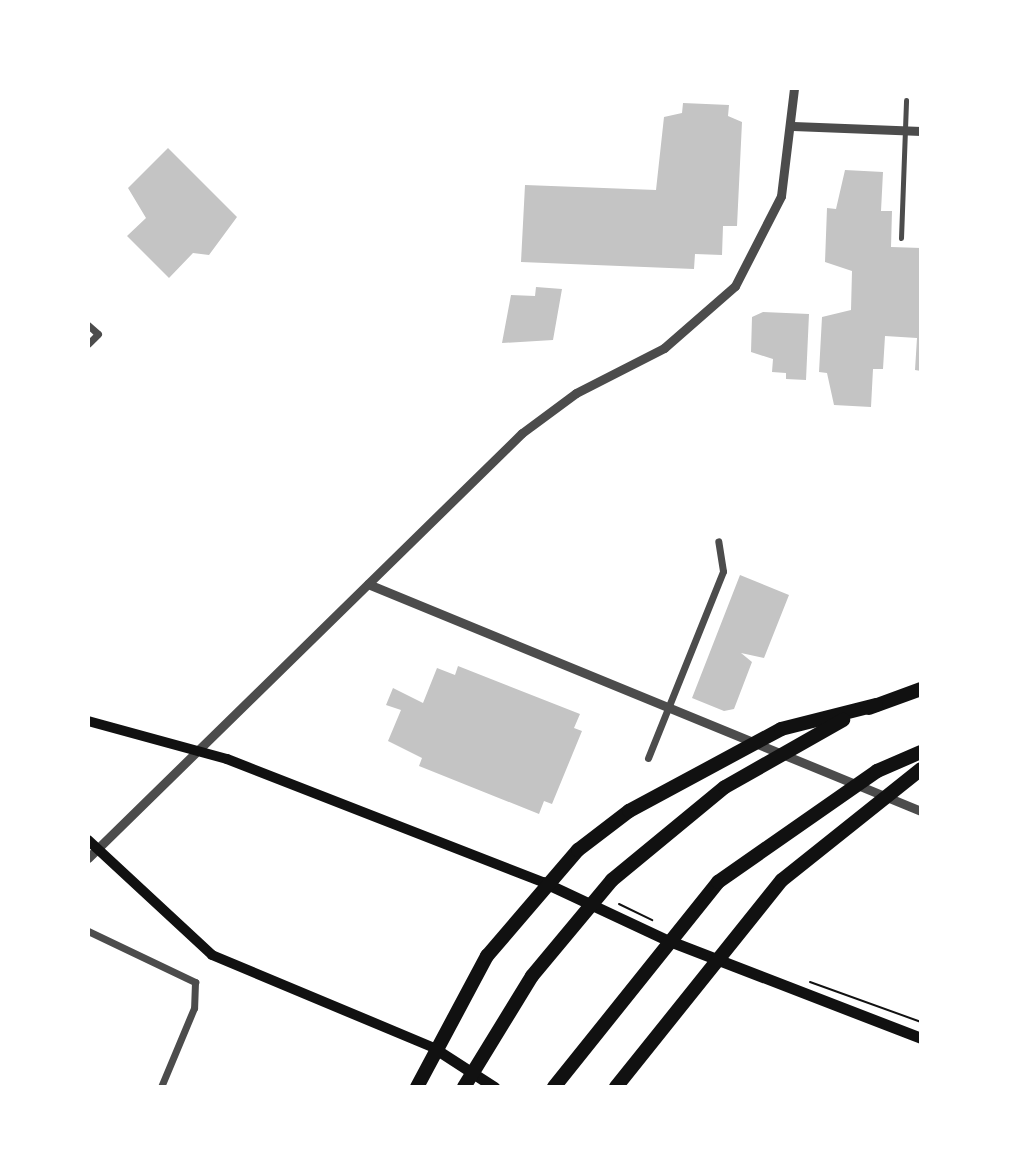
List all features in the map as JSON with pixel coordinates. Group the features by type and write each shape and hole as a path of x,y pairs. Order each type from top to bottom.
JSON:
{"highway":[{"path":"464,1087 490,1040 566,932 612,880 749,770 815,733 876,705 921,689"},
{"path":"417,1087 434,1048 487,956 543,882 629,811 723,757 781,729 876,705"},
{"path":"554,1087 667,940 738,865 877,771 921,752"},
{"path":"616,1087 730,939 782,880 860,811 921,769"}],"main road":[{"path":"88,721 200,751 543,882 667,940 921,1038"},
{"path":"88,840 92,854 212,955 434,1048 494,1087"}],"street":[{"path":"92,854 542,416 664,348 735,286 775,214 793,126 794,88"},
{"path":"901,238 906,100"},
{"path":"793,126 921,131"},
{"path":"88,325 98,334 88,344"},
{"path":"648,758 723,571 718,541"},
{"path":"368,584 668,711 921,811"},
{"path":"88,931 191,978 194,1008 161,1087"}],"path":[{"path":"791,986 816,981 921,1022"}],"building":[{"path":"683,103 729,105 728,116 742,122 737,226 723,226 722,255 695,254 694,269 521,262 525,185 656,190 664,117 682,113"},
{"path":"168,148 237,217 209,255 193,253 169,278 127,236 146,218 128,188"},
{"path":"845,170 883,172 881,211 892,211 891,247 921,248 921,371 915,370 917,338 885,336 883,369 873,369 871,407 834,405 827,373 819,372 822,317 851,310 852,271 825,262 827,208 836,209"},
{"path":"536,287 562,289 553,340 502,343 511,295 535,296"},
{"path":"763,312 809,314 806,380 786,379 786,373 772,372 773,359 751,352 752,317"},
{"path":"740,575 789,595 764,658 741,653 752,662 734,709 724,711 692,698"},
{"path":"458,666 580,714 574,728 582,731 552,804 544,801 539,814 419,766 422,758 388,741 401,710 386,705 393,688 423,703 437,668 455,675"}]}
